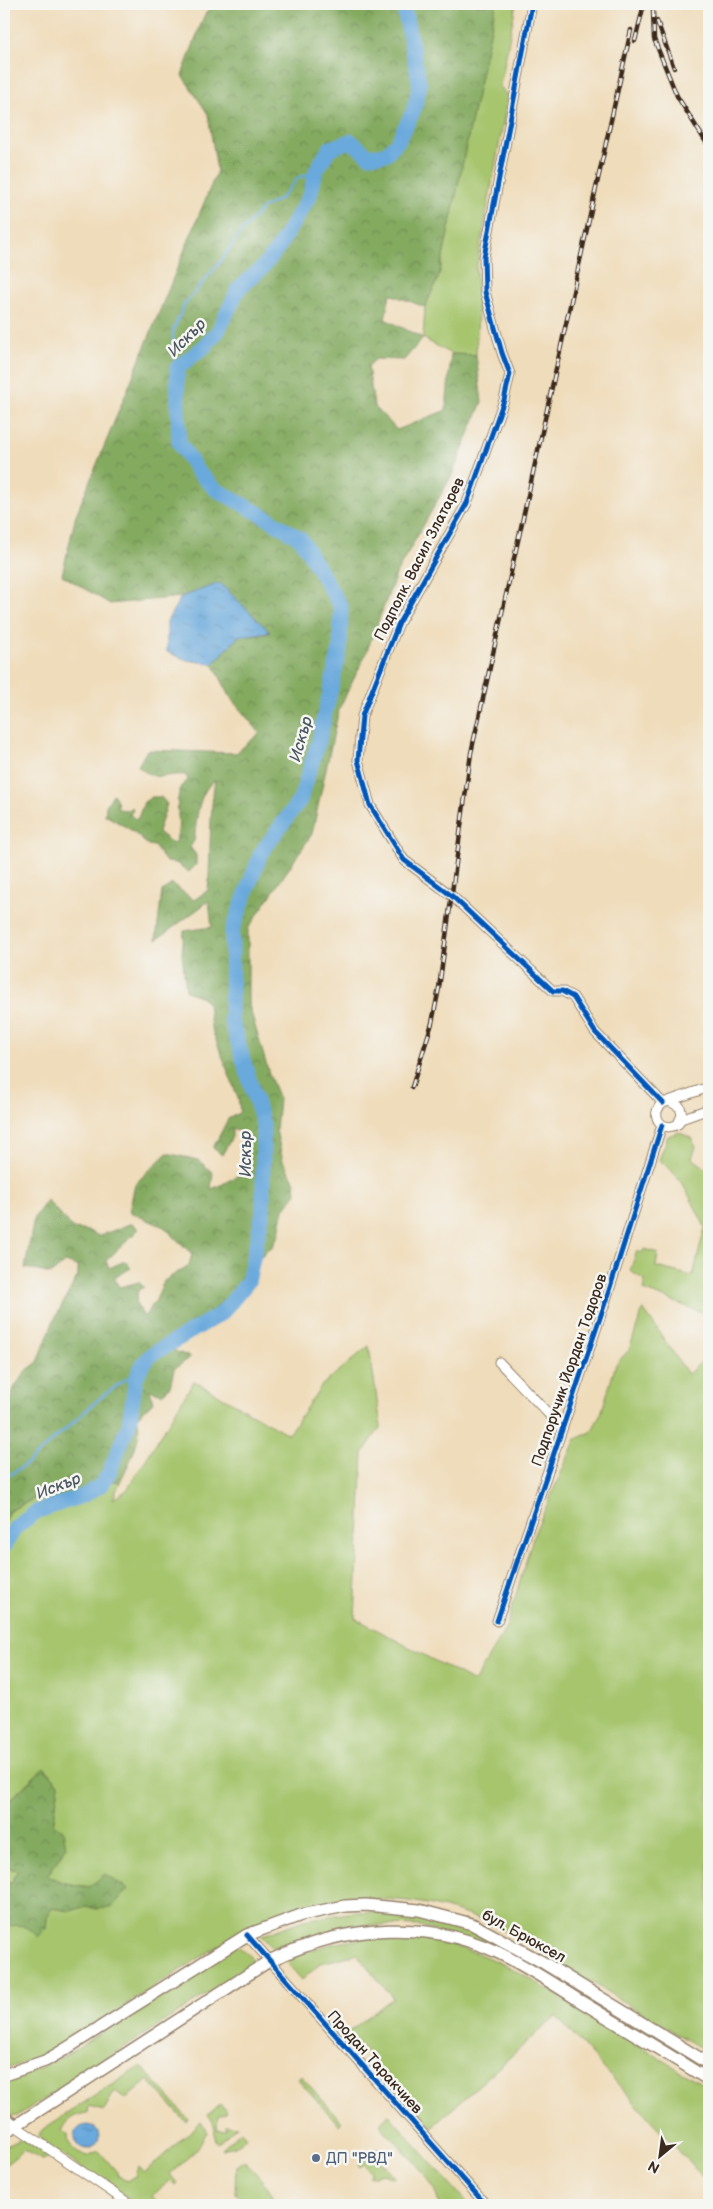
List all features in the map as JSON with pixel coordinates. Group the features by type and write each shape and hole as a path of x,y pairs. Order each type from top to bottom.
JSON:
{"main road":[{"name":"бул. Брюксел","path":"4,2075 44,2061 64,2050 247,1935 283,1920 345,1906 397,1906 443,1915 472,1924 498,1936 709,2064"},
{"name":"бул. Брюксел","path":"4,2133 269,1961 315,1941 358,1932 397,1930 448,1936 473,1943 508,1957 709,2080"},
{"path":"4,2118 14,2125"}],"street":[{"name":"Подполк. Васил Златарев","path":"532,4 484,257 484,292 502,354 510,374 504,400 467,503 399,623 362,716 358,760 370,805 404,860 452,896 553,990 562,991 573,997 595,1032 666,1102"},
{"path":"709,1087 666,1102 656,1112 657,1120 662,1125 672,1127 681,1119 709,1109"},
{"path":"666,1102 680,1107 681,1119"},
{"name":"Подпоручик Йордан Тодоров","path":"497,1621 606,1303 662,1125"},
{"path":"499,1362 562,1428"},
{"name":"Продан Таракчиев","path":"247,1935 486,2205"},
{"path":"14,2125 131,2205"}],"green space":[{"path":"213,4 496,4 439,276 425,307 390,294 385,319 423,338 404,360 376,359 368,366 374,406 397,430 446,410 451,354 476,355 482,402 452,475 397,572 365,656 339,709 312,834 248,929 248,1002 270,1077 279,1099 276,1130 283,1161 295,1182 296,1194 284,1209 279,1233 273,1246 261,1256 240,1283 216,1308 173,1339 173,1348 177,1352 191,1357 174,1369 170,1387 162,1394 150,1390 153,1402 136,1418 139,1432 137,1441 120,1482 102,1479 72,1495 53,1499 41,1495 9,1511 4,1522 4,1416 14,1388 26,1371 38,1362 53,1322 78,1275 78,1267 66,1262 51,1274 25,1268 34,1218 47,1200 73,1229 89,1231 99,1236 132,1223 139,1229 106,1261 109,1268 125,1261 131,1268 114,1278 119,1287 139,1282 144,1287 138,1290 136,1303 144,1317 156,1300 164,1281 189,1265 192,1254 164,1227 129,1212 135,1184 167,1153 198,1160 213,1173 211,1189 252,1170 239,1131 232,1128 232,1137 222,1155 213,1148 228,1119 240,1112 238,1098 211,1027 208,1004 200,996 186,991 182,953 184,931 212,927 209,901 156,940 162,891 172,884 194,900 208,890 215,780 209,785 201,799 194,841 190,847 196,855 196,865 189,872 176,863 166,862 154,846 148,845 131,830 105,815 106,806 113,794 117,800 118,809 129,810 132,807 133,810 130,814 135,819 138,818 144,802 152,797 161,797 167,804 158,832 173,844 177,837 178,829 179,794 188,780 186,775 150,775 138,766 147,750 236,753 260,733 232,700 213,664 239,636 270,633 220,583 181,597 110,604 62,575 76,515 217,171 208,114 182,75 204,16"},
{"path":"496,4 516,4 500,86 508,97 476,269 478,310 476,355 451,354 423,338 425,307 439,276"},
{"path":"679,1132 691,1138 696,1147 692,1158 707,1169 709,1168 709,1315 643,1290 645,1280 630,1271 637,1251 642,1253 644,1249 658,1253 656,1267 693,1276 705,1227 680,1182 667,1166 659,1160 668,1136"},
{"path":"643,1309 688,1374 709,1355 709,2053 513,1935 490,1924 431,1905 400,1900 370,1899 310,1906 280,1914 251,1925 63,2045 39,2057 4,2070 4,1927 20,1924 46,1929 47,1917 52,1908 70,1911 86,1906 97,1909 89,1887 64,1883 47,1876 66,1846 53,1826 59,1784 44,1767 9,1801 4,1814 4,1522 9,1511 41,1495 53,1499 72,1495 102,1479 120,1482 113,1499 127,1490 194,1381 288,1434 322,1385 369,1346 381,1426 363,1453 355,1618 474,1682 506,1628 534,1534 576,1439 591,1432 601,1414 616,1364 629,1350"},
{"path":"44,1767 59,1784 53,1825 63,1830 66,1847 47,1876 64,1883 89,1887 105,1874 128,1889 112,1907 97,1909 86,1906 70,1911 52,1908 47,1917 46,1929 38,1937 23,1926 4,1927 4,1883 12,1883 18,1870 4,1867 4,1814 9,1801"},
{"path":"4,1867 18,1870 12,1883 4,1883"},
{"path":"355,1912 389,1913 439,1921 488,1938 709,2070 709,2073 549,1976 422,1926 371,1925 340,1930 308,1938 276,1951 261,1936 303,1920"},
{"path":"376,1937 408,1938 437,1942 463,1948 487,1957 535,1982 709,2088 709,2184 556,2016 432,2127 348,2032 393,1998 357,1954 321,1963 302,1980 288,1964 293,1958 314,1949 342,1942"},
{"path":"237,1945 255,1961 254,1964 17,2116 9,2116 4,2112 4,2081 33,2071 66,2055"},
{"path":"141,2066 189,2120 186,2122 148,2080 126,2099 115,2091 104,2110 89,2106 88,2113 72,2118 65,2124 61,2132 68,2134 69,2142 76,2151 87,2156 99,2151 117,2172 118,2176 128,2180 135,2176 138,2167 144,2173 201,2122 207,2132 195,2152 170,2174 177,2183 175,2185 170,2180 152,2196 160,2205 138,2205 43,2142 38,2135 43,2129"},
{"path":"301,2076 342,2122 339,2125 298,2079"},
{"path":"220,2104 227,2112 223,2115 218,2115 217,2130 226,2130 226,2125 237,2126 217,2144 213,2123 208,2115"},
{"path":"388,2115 469,2205 439,2205 431,2184 424,2174 381,2126 381,2122"},
{"path":"241,2131 246,2137 236,2146 221,2149"},
{"path":"22,2139 46,2154 47,2158 42,2160 24,2150 4,2166 4,2147"},
{"path":"378,2147 380,2149 375,2154 395,2177 383,2174 369,2177 371,2172 364,2164 360,2167 358,2164"},
{"path":"244,2160 268,2187 278,2205 251,2205 245,2198 242,2200 235,2193 236,2166"}],"water":[{"path":"220,583 270,632 239,636 213,664 187,660 167,652 167,621 181,597"},
{"path":"87,2125 96,2128 99,2137 96,2146 87,2149 78,2146 75,2137 78,2128"}],"waterway":[{"name":"Искър","path":"4,1547 15,1528 36,1512 85,1495 101,1485 108,1475 129,1424 136,1378 143,1364 151,1355 222,1313 248,1282 263,1212 263,1124 231,1020 232,931 261,853 300,800 319,740 340,649 341,607 301,539 215,489 197,471 179,442 177,368 205,346 218,331 239,288 262,268 277,250 310,195 316,171 330,148 351,141 369,156 386,154 398,141 413,112 420,85 403,4"},
{"path":"177,368 173,350 173,331 184,305 220,262 242,231 263,208 281,198 298,178 316,171"},
{"path":"4,1479 29,1462 100,1398 140,1369"}],"railway":[{"path":"635,41 644,4"},
{"path":"653,10 654,39 677,96 709,147"},
{"path":"657,21 674,68"},
{"path":"412,1087 432,1023 439,988 471,753 631,30"}],"cycle path":[{"path":"532,4 484,257 485,292 502,353 510,374 504,400 467,503 399,623 362,716 358,760 370,805 404,860 452,896 553,991 562,991 573,997 595,1032 663,1103"},
{"path":"497,1621 605,1303 662,1125"},
{"path":"247,1935 486,2205"}],"place":[{"name":"ДП \"РВД\"","path":"316,2158"}]}
